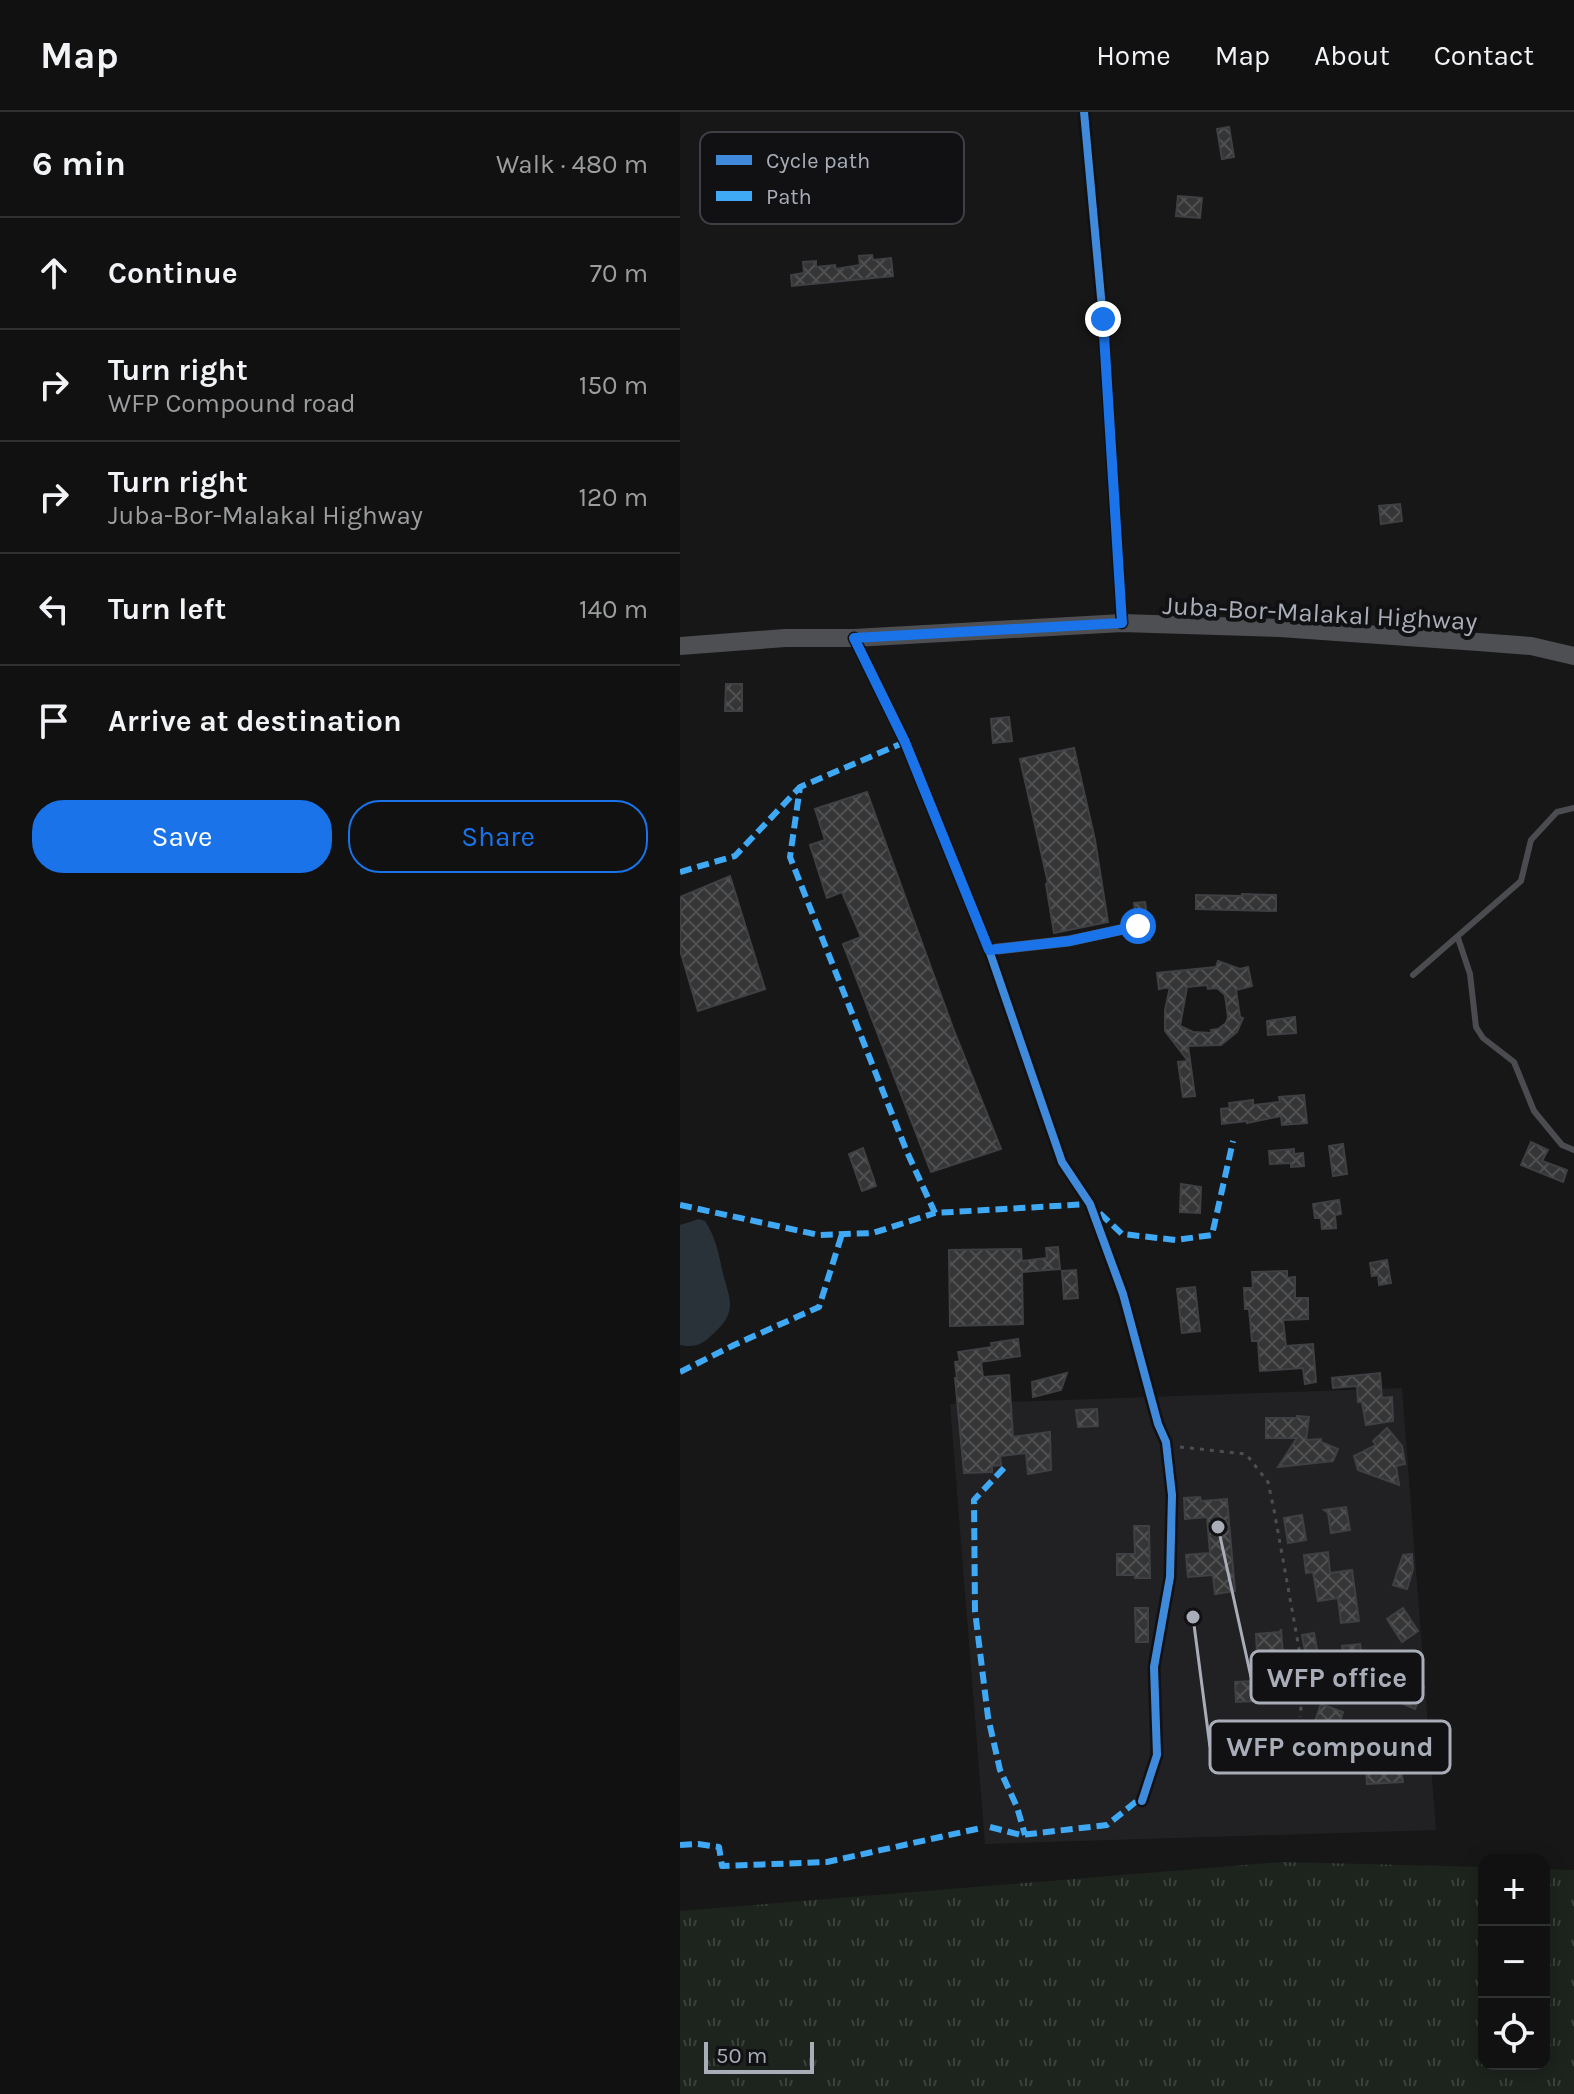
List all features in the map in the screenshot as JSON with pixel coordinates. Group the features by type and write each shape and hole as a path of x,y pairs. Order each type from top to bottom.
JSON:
{"main road":[{"name":"Juba-Bor-Malakal Highway","path":"680,646 785,638 854,638 1122,623 1280,628 1478,642 1531,646 1574,656"}],"street":[{"path":"1084,112 1103,319 1122,623"},
{"path":"854,638 905,742 989,950 1062,1162 1090,1204 1123,1294 1158,1424 1166,1442 1172,1495 1170,1577 1154,1667 1157,1755 1142,1801"},
{"path":"989,950 1069,941 1138,926"}],"lane":[{"path":"1413,975 1521,881 1531,840 1557,812 1574,808"},
{"path":"1458,938 1470,974 1476,1027 1483,1038 1514,1062 1534,1111 1562,1145 1574,1150"}],"path":[{"path":"1166,1442 1186,1449 1246,1454 1268,1482 1304,1676 1300,1717"}],"shaded area":[{"path":"699,1219 705,1221 716,1244 730,1310 722,1325 706,1340 686,1346 680,1345 680,1225"},
{"path":"1402,1388 1436,1830 985,1844 950,1404"}],"green space":[{"path":"1282,1862 1478,1867 1478,2070 1550,2070 1550,1869 1574,1870 1574,2094 680,2094 680,1911"}],"building":[{"path":"1229,127 1234,157 1222,159 1217,129"},
{"path":"1178,196 1202,198 1200,218 1176,216"},
{"path":"872,255 873,260 891,258 893,276 792,286 791,275 804,273 803,262 816,261 816,267 835,265 836,269 860,265 859,256"},
{"path":"1400,504 1402,521 1381,524 1379,506"},
{"path":"726,684 742,684 742,711 725,711"},
{"path":"1009,717 1012,741 993,743 991,719"},
{"path":"1074,748 1095,840 1108,922 1054,933 1048,883 1020,759"},
{"path":"867,792 953,1028 1001,1149 931,1172 843,944 861,937 842,892 827,898 810,845 825,840 815,809"},
{"path":"730,876 765,989 698,1011 680,950 680,897"},
{"path":"1196,895 1276,895 1276,911 1196,909"},
{"path":"1145,902 1150,940 1135,942 1134,936 1143,933 1146,925 1144,920 1136,918 1134,903"},
{"path":"1218,961 1240,969 1248,967 1252,986 1236,990 1240,1017 1243,1018 1237,1032 1221,1045 1188,1046 1195,1096 1183,1097 1178,1062 1188,1061 1165,1031 1170,987 1159,989 1157,973 1216,967","holes":["1207,985 1208,989 1217,988 1225,995 1226,1023 1211,1030 1212,1033 1193,1032 1180,1026 1187,987"]},
{"path":"1295,1017 1296,1033 1268,1035 1267,1021"},
{"path":"1304,1095 1307,1123 1282,1125 1281,1116 1222,1124 1221,1109 1230,1108 1229,1103 1253,1100 1253,1105 1280,1102 1279,1097"},
{"path":"1531,1142 1548,1150 1542,1161 1567,1170 1563,1182 1521,1165"},
{"path":"1343,1144 1347,1174 1333,1176 1329,1146"},
{"path":"863,1148 876,1186 862,1191 849,1154"},
{"path":"1294,1149 1294,1154 1303,1153 1304,1166 1270,1164 1269,1151"},
{"path":"1181,1184 1201,1187 1200,1213 1180,1212"},
{"path":"1339,1200 1341,1214 1335,1215 1336,1228 1322,1229 1321,1218 1315,1218 1313,1204"},
{"path":"1058,1247 1060,1269 1022,1272 1023,1324 950,1326 949,1250 1021,1249 1022,1261 1047,1258 1046,1248"},
{"path":"1387,1260 1391,1283 1379,1285 1378,1275 1372,1276 1370,1263"},
{"path":"1076,1270 1078,1298 1064,1299 1062,1271"},
{"path":"1287,1271 1287,1278 1295,1277 1295,1298 1308,1298 1308,1319 1283,1320 1286,1346 1313,1344 1316,1382 1305,1384 1303,1368 1260,1371 1258,1341 1252,1341 1244,1288 1253,1288 1252,1272"},
{"path":"1195,1287 1200,1331 1182,1333 1177,1289"},
{"path":"1018,1339 1020,1356 981,1362 983,1377 1009,1375 1013,1437 1050,1432 1051,1470 1028,1474 1026,1453 1000,1456 1001,1465 992,1466 992,1472 964,1473 955,1378 955,1362 960,1361 958,1352"},
{"path":"1067,1373 1061,1390 1033,1397 1032,1382"},
{"path":"1380,1373 1382,1398 1392,1397 1393,1421 1366,1425 1362,1402 1358,1402 1357,1386 1333,1388 1332,1378"},
{"path":"1097,1409 1098,1426 1078,1427 1076,1410"},
{"path":"1309,1417 1306,1440 1321,1439 1321,1442 1338,1449 1333,1461 1278,1467 1297,1438 1266,1438 1266,1418"},
{"path":"1387,1428 1402,1446 1405,1464 1396,1466 1399,1485 1358,1470 1354,1456 1376,1445 1373,1441"},
{"path":"1200,1497 1201,1501 1227,1499 1235,1591 1215,1594 1213,1575 1188,1577 1186,1555 1210,1553 1207,1517 1185,1519 1184,1498"},
{"path":"1346,1507 1350,1530 1331,1533 1328,1513 1324,1510"},
{"path":"1302,1515 1306,1540 1288,1543 1284,1518"},
{"path":"1134,1526 1149,1526 1150,1578 1117,1575 1117,1554 1135,1554"},
{"path":"1328,1552 1330,1573 1352,1570 1359,1621 1341,1623 1338,1598 1318,1601 1313,1572 1306,1573 1304,1555"},
{"path":"1412,1554 1413,1569 1407,1589 1393,1585 1403,1555"},
{"path":"1135,1608 1148,1608 1148,1642 1136,1642"},
{"path":"1403,1608 1418,1631 1402,1642 1387,1619"},
{"path":"1281,1629 1284,1668 1296,1672 1290,1689 1265,1681 1274,1652 1257,1653 1256,1634 1280,1632"},
{"path":"1314,1633 1319,1660 1307,1662 1302,1635"},
{"path":"1360,1644 1363,1665 1345,1668 1342,1646"},
{"path":"1255,1681 1256,1701 1236,1702 1235,1682"},
{"path":"1410,1682 1424,1687 1415,1709 1401,1703"},
{"path":"1321,1704 1343,1712 1338,1728 1315,1721"},
{"path":"1392,1768 1392,1771 1401,1770 1403,1782 1367,1784 1366,1769"}],"marked path":[{"path":"905,742 800,787 790,857 907,1152 935,1213 1090,1204 1122,1234 1176,1240 1212,1235 1233,1141"},
{"path":"680,872 735,856 800,787"},
{"path":"680,1205 819,1235 873,1233 935,1213"},
{"path":"680,1372 819,1307 842,1234"},
{"path":"1004,1468 974,1500 975,1611 988,1717 1000,1770 1017,1807 1025,1835"},
{"path":"990,1827 1021,1835 1107,1825 1143,1796"},
{"path":"680,1845 719,1847 722,1866 827,1862 981,1828"}],"cycle path":[{"path":"1084,112 1103,319 1122,623"},
{"path":"854,638 905,742 989,950 1062,1162 1090,1204 1123,1294 1158,1424 1166,1442 1172,1495 1170,1577 1154,1667 1157,1755 1142,1801"}],"place":[{"name":"WFP office","path":"1218,1527"},
{"name":"WFP compound","path":"1193,1617"}],"route":[{"path":"1103,319 1122,623 854,638 905,742 989,950 1069,941 1138,926"}]}
